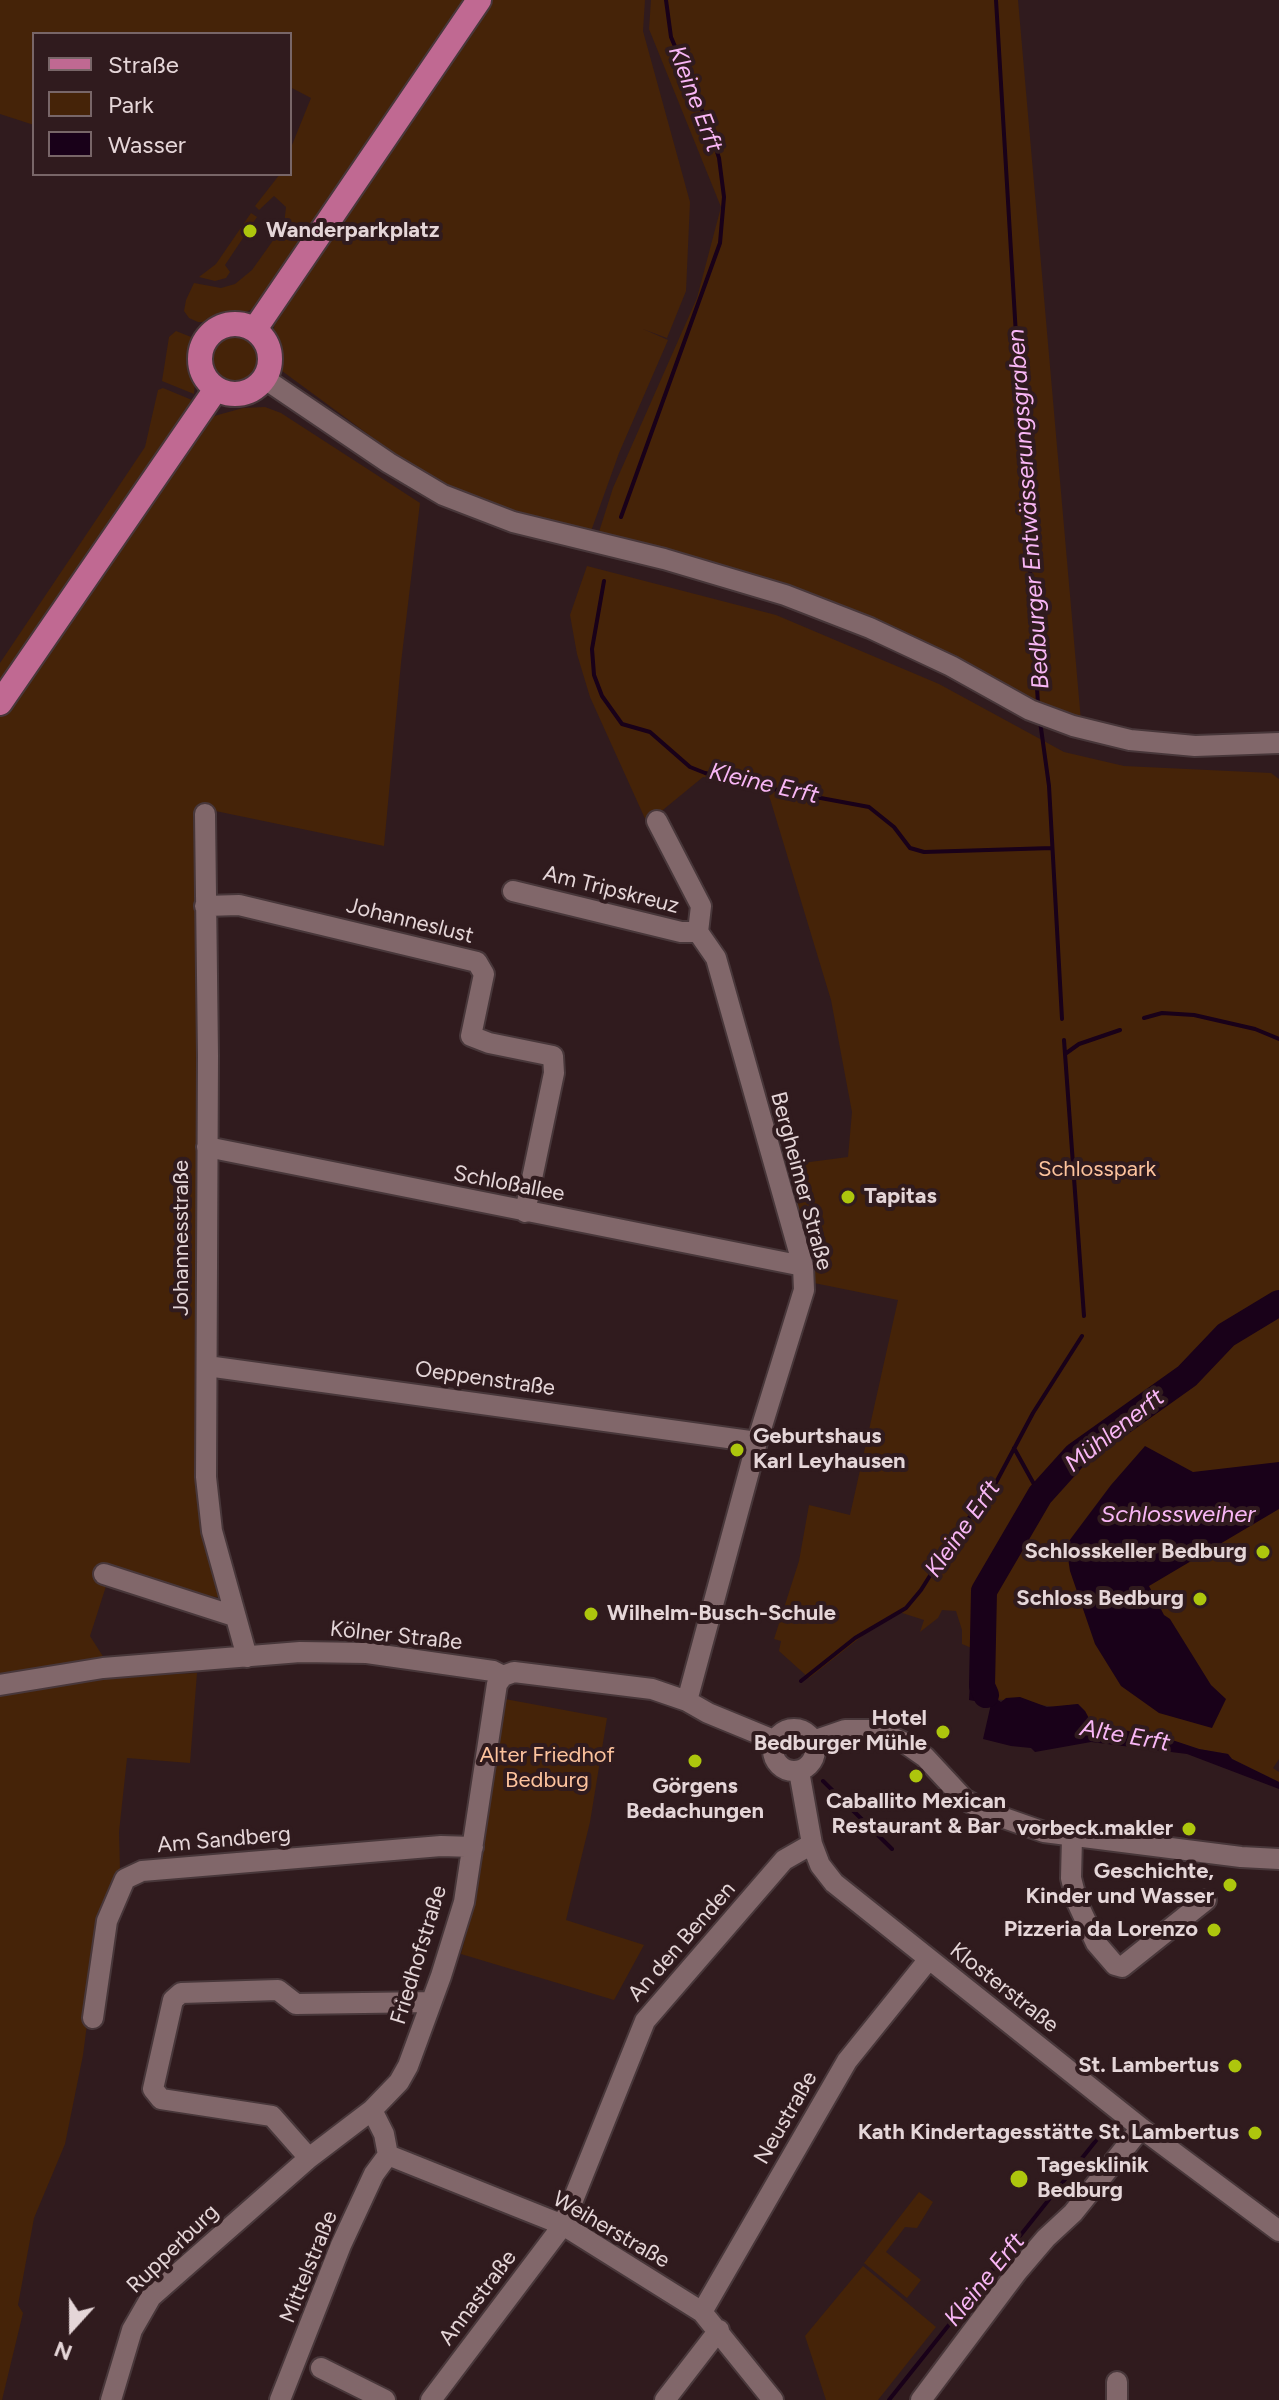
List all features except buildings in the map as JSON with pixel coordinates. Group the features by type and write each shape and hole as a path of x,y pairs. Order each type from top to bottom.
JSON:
{"main road":[{"path":"255,329 479,0"},
{"path":"233,323 255,329 266,340 271,356 265,379 258,386 240,394 228,394 216,389 201,369 203,343 220,326 233,323"},
{"path":"0,703 216,389"}],"street":[{"path":"265,379 389,463 443,495 513,522 664,559 785,595 870,628 951,666 1030,710 1073,726 1130,740 1195,746 1279,743"},
{"name":"Johannesstraße","path":"205,814 207,1491 212,1531 247,1657"},
{"name":"Bergheimer Straße","path":"657,821 701,906 698,932 716,958 803,1266 804,1290 757,1442 687,1701"},
{"name":"Am Tripskreuz","path":"513,891 681,932 698,932"},
{"name":"Johanneslust","path":"205,906 239,905 477,962 484,974 471,1036 489,1043 553,1056 554,1073 525,1212"},
{"name":"Schloßallee","path":"207,1147 803,1266"},
{"name":"Oeppenstraße","path":"207,1366 757,1442"},
{"path":"104,1574 234,1616"},
{"name":"Kölner Straße","path":"0,1685 103,1668 300,1652 367,1653 493,1671 503,1676 514,1672 637,1687 687,1701 776,1741"},
{"name":"Friedhofstraße","path":"309,2158 372,2110 399,2082 408,2066 464,1902 497,1684 503,1676"},
{"path":"797,1730 809,1735 813,1741 813,1759 799,1771 780,1766 774,1754 776,1741 785,1732 797,1730"},
{"path":"813,1741 845,1730 871,1730 887,1735 916,1750 953,1789 987,1812 1044,1832 1279,1859"},
{"name":"Klosterstraße","path":"799,1771 812,1844 820,1865 834,1883 1135,2123 1279,2231"},
{"path":"1072,1837 1071,1878 1077,1902 1096,1943 1115,1965 1122,1967 1206,1900"},
{"name":"An den Benden","path":"563,2225 645,2021 784,1860 812,1844"},
{"name":"Am Sandberg","path":"93,2018 107,1921 125,1879 142,1871 441,1846 473,1847"},
{"name":"Neustraße","path":"702,2312 847,2061 929,1959"},
{"path":"309,2158 272,2116 161,2099 153,2089 173,2000 181,1993 278,1990 296,2004 431,2002"},
{"path":"372,2110 384,2134 388,2155"},
{"path":"921,2400 1017,2272 1073,2213 1135,2123"},
{"name":"Weiherstraße","path":"388,2155 563,2225 702,2312 773,2400"},
{"name":"Mittelstraße","path":"280,2400 341,2245 374,2174 388,2155"},
{"name":"Rupperburg","path":"111,2400 132,2330 151,2297 309,2158"},
{"name":"Annastraße","path":"431,2400 563,2225"},
{"path":"665,2400 719,2330"},
{"path":"321,2368 385,2400"}],"green space":[{"path":"0,0 470,0 264,298 242,314 198,322 189,318 184,311 194,283 221,288 235,284 252,270 284,225 286,207 274,196 259,210 255,206 278,176 292,176 292,145 311,98 292,88 292,32 32,32 32,124 0,114"},
{"path":"486,0 645,0 643,31 690,202 686,291 667,338 643,329 668,340 619,453 590,534 517,515 448,488 403,460 278,368 273,334 275,321 312,260"},
{"path":"651,0 1018,0 1081,721 1036,705 955,658 874,618 789,584 598,535 613,488 697,298 721,207 649,29"},
{"path":"251,213 257,217 225,265 230,272 226,278 215,281 199,277 216,264"},
{"path":"234,328 256,336 264,358 256,380 234,388 212,380 204,358 212,336"},
{"path":"176,331 191,337 196,373 194,394 162,381 169,337"},
{"path":"163,388 192,400 160,453 0,690 0,663 145,447 158,390"},
{"path":"265,407 281,413 420,503 384,846 201,808 196,1448 202,1532 222,1598 108,1580 90,1636 116,1677 197,1673 190,1763 127,1758 119,1832 120,1870 100,1924 83,2055 65,2144 34,2218 18,2305 23,2313 0,2400 0,716 155,488 207,418 243,408"},
{"name":"Schlosspark","path":"587,566 776,615 939,684 1064,752 1124,766 1271,773 1279,779 1279,1759 1273,1768 1279,1772 1279,1782 1232,1759 1228,1754 1092,1724 1078,1704 1055,1707 995,1699 986,1688 981,1652 962,1644 962,1630 956,1611 942,1610 938,1618 920,1632 924,1620 899,1612 871,1629 809,1678 779,1651 781,1641 774,1639 799,1561 809,1505 850,1515 898,1300 814,1283 810,1253 787,1165 848,1157 852,1112 831,1000 768,792 703,777 647,823 590,697 577,654 570,615"},
{"name":"Alter Friedhof Bedburg","path":"505,1699 607,1718 590,1822 566,1920 644,1945 614,2000 461,1954 477,1893"},
{"path":"919,2192 933,2202 917,2228 905,2227 886,2252 921,2280 907,2298 864,2263"},
{"path":"863,2266 936,2327 878,2400 826,2400 805,2336"}],"water":[{"name":"Schlossweiher","path":"1145,1446 1193,1472 1279,1462 1279,1509 1149,1586 1164,1615 1170,1619 1211,1685 1226,1699 1212,1728 1159,1713 1121,1686 1095,1644 1070,1571 1066,1545"},
{"name":"Alte Erft","path":"972,1650 981,1652 986,1688 1001,1702 1006,1698 1020,1697 1047,1707 1078,1704 1092,1724 1228,1754 1232,1759 1279,1782 1279,1789 1187,1754 1091,1742 1035,1752 1031,1748 983,1739 991,1704 969,1700"}],"waterway":[{"name":"Kleine Erft","path":"621,517 720,243 724,197 719,158 671,37 666,0"},
{"name":"Bedburger Entwässerungsgraben","path":"996,0 1038,704"},
{"name":"Kleine Erft","path":"604,581 592,649 594,675 602,696 622,724 650,732 690,767 767,788 869,807 894,827 910,848 924,852 1052,848"},
{"name":"Bedburger Entwässerungsgraben","path":"1040,721 1049,786 1062,1019"},
{"path":"1144,1018 1162,1013 1194,1015 1255,1029 1279,1039"},
{"path":"1065,1054 1079,1044 1120,1030"},
{"path":"1064,1040 1084,1316"},
{"name":"Mühlenerft","path":"986,1695 982,1686 984,1591 1040,1495 1076,1455 1187,1376 1226,1335 1279,1303"},
{"name":"Kleine Erft","path":"801,1681 855,1638 906,1608 921,1590 958,1531 992,1490 1033,1413 1082,1336"},
{"path":"1014,1448 1040,1495"},
{"name":"Kleine Erft","path":"823,1781 892,1849"},
{"name":"Kleine Erft","path":"889,2400 1110,2123"}],"place":[{"name":"Wanderparkplatz","path":"250,231"},
{"name":"Tapitas","path":"848,1197"},
{"name":"Geburtshaus Karl Leyhausen","path":"737,1450"},
{"name":"Schlosskeller Bedburg","path":"1263,1552"},
{"name":"Schloss Bedburg","path":"1200,1599"},
{"name":"Wilhelm-Busch-Schule","path":"591,1614"},
{"name":"Hotel Bedburger Mühle","path":"943,1732"},
{"name":"Görgens Bedachungen","path":"695,1761"},
{"name":"Caballito Mexican Restaurant & Bar","path":"916,1776"},
{"name":"vorbeck.makler","path":"1189,1829"},
{"name":"Geschichte, Kinder und Wasser","path":"1230,1885"},
{"name":"Pizzeria da Lorenzo","path":"1214,1930"},
{"name":"St. Lambertus","path":"1235,2066"},
{"name":"Kath Kindertagesstätte St. Lambertus","path":"1255,2133"},
{"name":"Tagesklinik Bedburg","path":"1019,2179"}]}
